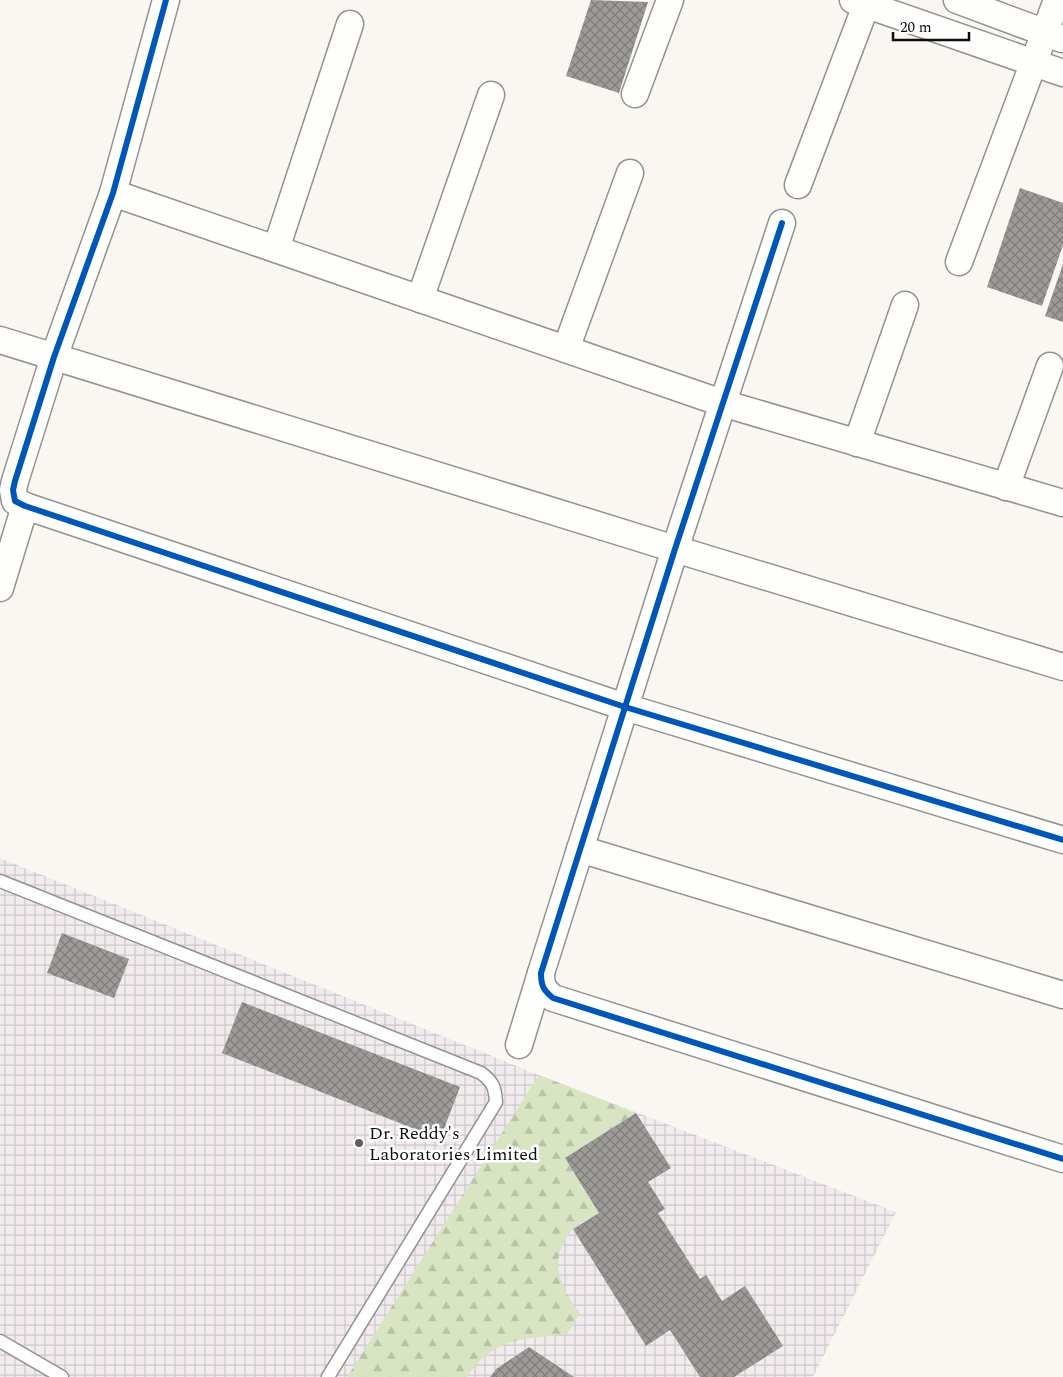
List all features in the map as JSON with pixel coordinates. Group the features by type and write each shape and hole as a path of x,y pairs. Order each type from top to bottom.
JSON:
{"street":[{"path":"166,0 113,193 54,357 13,490 15,501 25,506 625,707 1063,840"},
{"path":"635,94 670,0"},
{"path":"957,0 1055,36"},
{"path":"959,262 1033,62 1055,36 1057,0"},
{"path":"798,185 863,1 1063,73"},
{"path":"276,249 350,24"},
{"path":"420,299 491,95"},
{"path":"566,349 630,173"},
{"path":"113,193 722,403 1063,503"},
{"path":"519,1045 675,549 782,223"},
{"path":"858,443 905,305"},
{"path":"0,340 1063,667"},
{"path":"1006,486 1050,366"},
{"path":"0,588 25,506"},
{"path":"580,849 1063,995"},
{"path":"541,973 541,984 545,992 553,998 1063,1159"}],"lane":[{"path":"0,882 481,1073 492,1081 496,1102 328,1377"},
{"path":"0,1341 62,1377"}],"shaded area":[{"name":"Dr. Reddy's Laboratories Limited","path":"0,858 539,1075 896,1212 813,1377 0,1377"}],"green space":[{"path":"539,1075 636,1113 565,1158 599,1213 573,1229 560,1251 558,1261 562,1283 566,1293 580,1313 567,1334 523,1339 499,1347 487,1354 467,1377 347,1377"}],"building":[{"path":"591,0 648,2 619,93 566,76"},
{"path":"1020,188 1063,203 1063,245 1042,306 987,287"},
{"path":"1063,264 1063,322 1045,316"},
{"path":"62,933 129,959 114,998 47,973"},
{"path":"242,1002 460,1087 440,1139 222,1053"},
{"path":"636,1113 671,1168 648,1182 665,1209 658,1213 700,1279 706,1275 722,1301 745,1286 783,1346 734,1377 700,1377 670,1330 646,1346 573,1229 599,1213 565,1158"},
{"path":"529,1347 574,1377 490,1377 496,1369"}],"cycle path":[{"path":"166,0 113,193 54,357 15,481 13,490 15,501 25,506 625,707 1063,840"},
{"path":"782,223 675,549 541,973 542,984 553,998 1063,1159"}],"place":[{"name":"Dr. Reddy's Laboratories Limited","path":"359,1143"}]}
